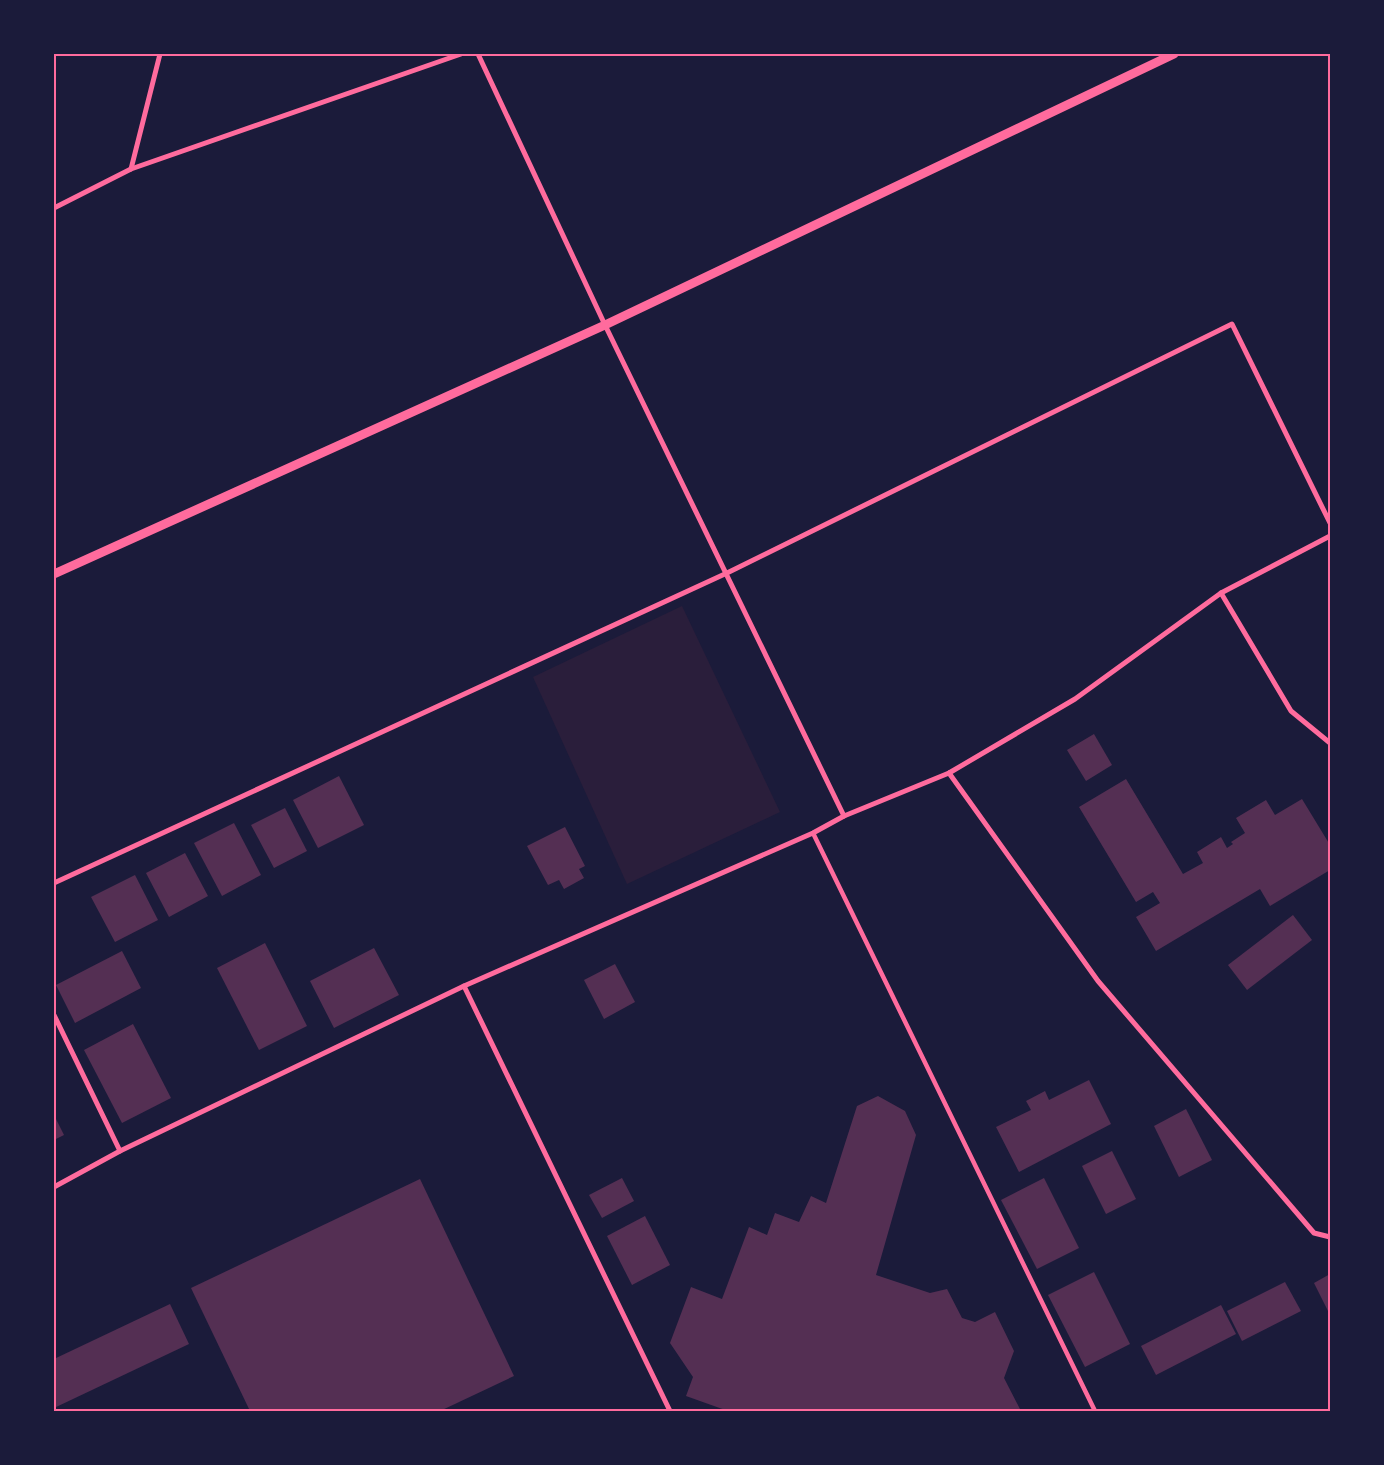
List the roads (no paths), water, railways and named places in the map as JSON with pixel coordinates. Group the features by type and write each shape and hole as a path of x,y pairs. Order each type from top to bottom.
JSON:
{"street":[{"path":"131,169 160,54"},
{"path":"54,208 131,169 461,54"},
{"path":"478,54 605,325 727,572 844,816"},
{"path":"54,574 605,325 1174,54"},
{"path":"54,883 727,572 1232,324 1330,523"},
{"path":"54,1187 120,1151 464,986 814,833 844,816 950,773 1075,699 1221,593 1330,536"},
{"path":"1221,593 1291,711 1330,743"},
{"path":"950,773 1098,981 1314,1233 1330,1237"},
{"path":"814,833 1095,1411"},
{"path":"464,986 670,1411"},
{"path":"54,1015 120,1151"}]}
